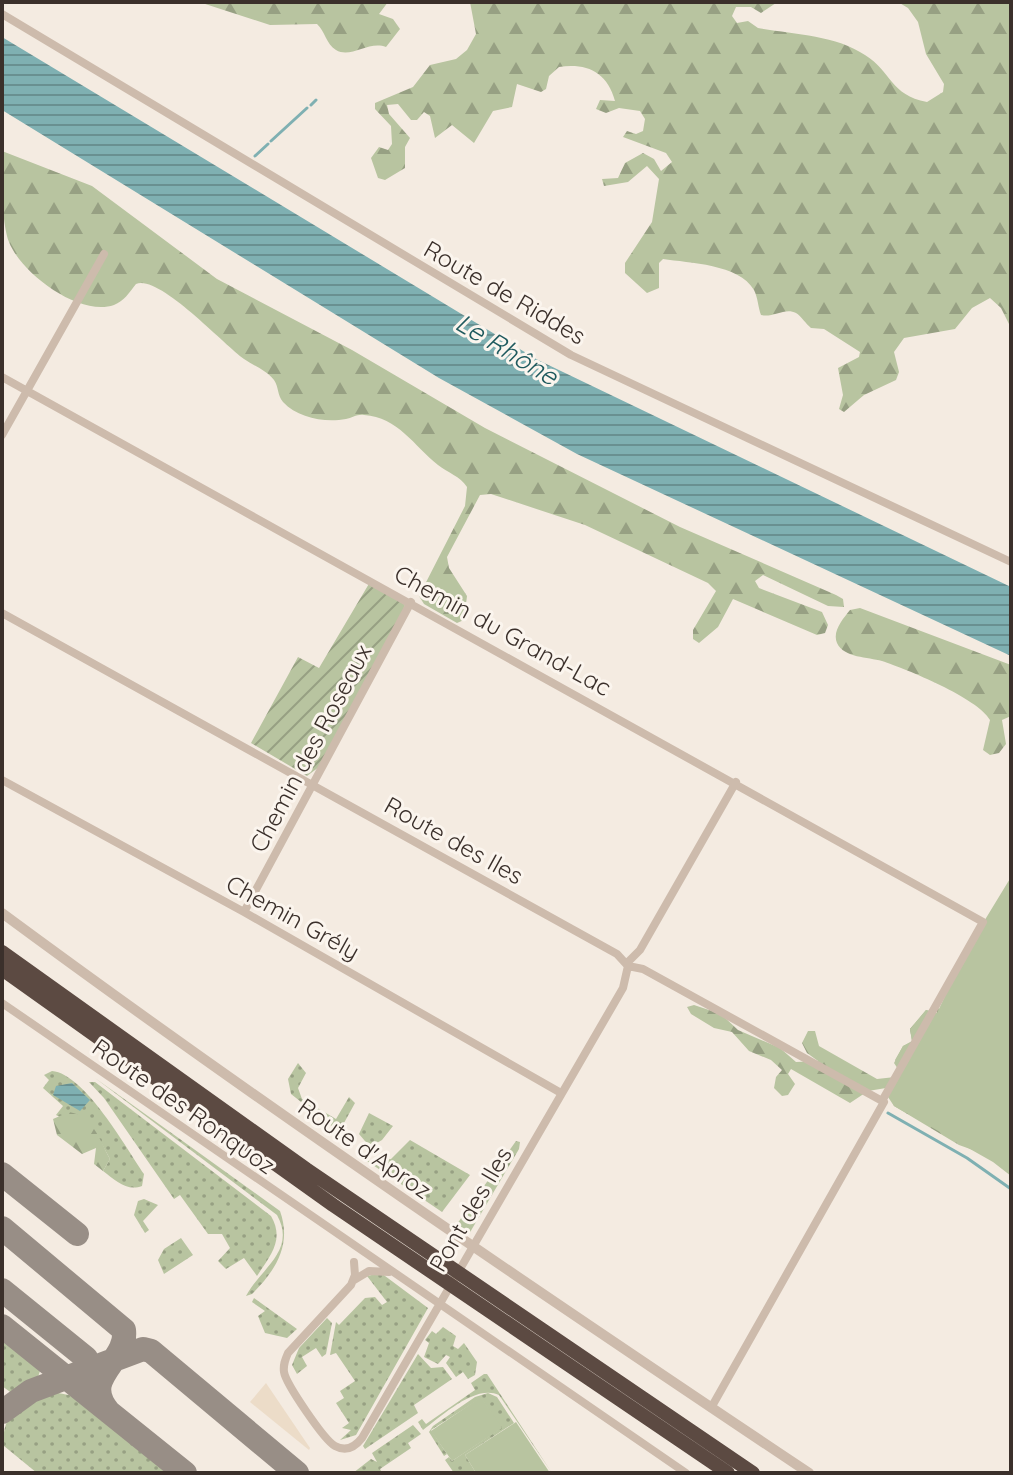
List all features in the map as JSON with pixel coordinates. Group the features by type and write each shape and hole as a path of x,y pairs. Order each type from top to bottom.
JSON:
{"highway":[{"path":"2,952 330,1186 753,1473"},
{"path":"2,969 333,1205 728,1473"}],"street":[{"name":"Route de Riddes","path":"2,14 571,355 1011,562"},
{"path":"2,435 104,254"},
{"name":"Chemin du Grand-Lac","path":"2,377 736,782 983,922 883,1101"},
{"name":"Chemin des Roseaux","path":"244,912 411,602"},
{"name":"Route des Iles","path":"2,613 617,954 627,965 643,969 883,1101"},
{"name":"Chemin Grély","path":"2,780 244,912 561,1093"},
{"name":"Pont des Iles","path":"354,1281 288,1353 284,1364 286,1378 329,1442 348,1449 360,1441 623,988 627,965 640,950 736,782"},
{"name":"Route d'Aproz","path":"2,913 711,1408 809,1473"},
{"name":"Route des Ronquoz","path":"2,1003 344,1241 381,1263 686,1473"},
{"path":"711,1408 883,1101"},
{"name":"Route des Ronquoz","path":"344,1241 354,1262 369,1271 386,1270 398,1275"},
{"path":"354,1281 354,1262 381,1263"},
{"path":"354,1281 369,1271"}],"green space":[{"path":"199,2 388,2 379,14 393,19 400,29 386,47 380,45 342,52 330,44 317,24 270,25"},
{"path":"470,2 790,2 776,3 761,13 751,7 736,7 732,16 737,23 748,21 758,28 813,36 853,48 874,62 898,89 927,102 943,92 944,84 926,54 918,22 908,8 898,2 1011,2 1011,328 1001,308 990,298 972,308 955,329 904,338 894,352 899,372 896,380 864,395 844,412 839,409 843,395 838,368 859,357 860,352 824,329 811,328 792,311 761,315 754,290 747,281 713,266 663,259 659,263 659,288 647,293 625,273 625,263 652,222 659,179 647,166 628,182 604,186 602,179 618,178 625,163 643,153 654,159 661,171 672,162 666,153 623,137 627,131 636,134 643,131 645,119 640,111 619,108 606,113 596,109 600,100 615,101 607,83 587,68 559,67 549,76 546,89 541,92 517,84 512,107 493,111 474,143 452,125 435,138 430,116 424,112 417,120 411,120 398,104 387,105 389,114 410,138 405,147 405,168 385,180 378,178 371,158 379,147 388,150 392,144 391,126 375,109 375,103 413,87 430,65 456,59 467,50 476,34"},
{"path":"2,151 92,186 217,279 352,350 485,428 680,527 836,595 843,599 844,607 828,606 763,575 755,581 759,588 822,612 828,625 825,633 817,635 733,599 718,627 699,643 693,639 693,630 716,591 708,583 585,525 491,494 480,495 447,557 449,568 467,596 464,620 457,623 424,604 419,596 465,506 467,487 464,483 387,421 361,415 321,420 289,407 281,399 271,377 244,359 191,312 160,290 146,284 136,284 118,303 100,307 85,305 53,290 26,267 9,242 3,210"},
{"path":"370,582 405,605 319,767 307,776 251,743 298,657 319,668"},
{"path":"860,608 1011,665 1011,716 1002,720 1006,744 999,753 990,755 983,750 990,720 971,703 907,670 840,648 836,639 839,625 850,610"},
{"path":"1011,877 1011,1176 993,1162 894,1106 888,1097 900,1072 895,1060 903,1046 912,1042 910,1029 926,1010 937,1013 969,946"},
{"path":"936,1000 984,1154 959,1145 894,1106 886,1088 868,1091 850,1103 791,1069 788,1074 795,1084 788,1095 782,1096 774,1088 776,1077 782,1070 771,1060 749,1051 732,1032 714,1028 691,1014 687,1007 694,1005 721,1014 738,1030 780,1048 796,1062 818,1061 807,1053 802,1043 808,1031 815,1031 819,1046 877,1079 895,1077 900,1072 894,1063 903,1046 912,1041 910,1029 926,1010 937,1013"},
{"path":"298,1063 306,1073 298,1088 302,1099 336,1119 349,1097 355,1103 339,1132 291,1094 288,1079"},
{"path":"52,1071 65,1075 78,1085 104,1114 144,1174 142,1186 126,1186 103,1171 110,1159 98,1137 56,1115 63,1106 43,1088 49,1080 44,1075"},
{"path":"95,1078 280,1211 284,1235 280,1256 252,1294 246,1296 280,1249 283,1239 277,1215"},
{"path":"89,1082 95,1082 271,1216 277,1233 276,1240 271,1255 257,1276 244,1258 226,1269 218,1261 230,1248 222,1234 208,1234 180,1195 174,1199 104,1098"},
{"path":"69,1112 84,1118 99,1136 110,1159 103,1171 94,1164 96,1148 82,1154 57,1135 53,1119"},
{"path":"369,1113 393,1126 382,1140 370,1147 359,1134"},
{"path":"410,1140 470,1175 442,1212 367,1161 391,1159"},
{"path":"516,1141 520,1142 519,1149 469,1234 457,1224"},
{"path":"144,1199 158,1205 143,1221 149,1230 145,1233 134,1215 138,1201"},
{"path":"181,1238 193,1255 164,1274 158,1260 164,1249"},
{"path":"381,1273 428,1308 356,1435 340,1440 351,1430 342,1428 349,1423 336,1403 344,1398 340,1391 355,1381 336,1353 330,1355 336,1322 339,1325 365,1298 375,1297 382,1305 387,1302 367,1276"},
{"path":"254,1298 297,1329 287,1338 265,1333 258,1316 265,1311 252,1302"},
{"path":"327,1318 332,1323 326,1354 322,1357 316,1348 302,1357 307,1366 297,1374 292,1365 299,1348"},
{"path":"443,1327 456,1336 453,1346 458,1349 464,1343 477,1362 475,1375 468,1379 463,1372 456,1377 446,1363 450,1357 446,1355 438,1364 424,1357 429,1343 425,1340 432,1331 436,1334"},
{"path":"2,1334 41,1368 37,1380 13,1394 2,1386"},
{"path":"418,1354 431,1368 443,1367 452,1379 414,1405 418,1413 365,1449 363,1446"},
{"path":"487,1374 552,1473 499,1395 480,1394 469,1398 423,1430 418,1422 422,1419 426,1424 475,1390 471,1383"},
{"path":"53,1392 79,1397 174,1473 37,1473 4,1446 4,1434 16,1409"},
{"path":"488,1393 497,1397 514,1423 465,1455 476,1473 454,1473 445,1460 449,1457 452,1461 501,1428 481,1398 431,1430 447,1454 444,1456 429,1432 433,1426 475,1397"},
{"path":"481,1397 502,1428 452,1461 431,1431"},
{"path":"516,1422 550,1473 476,1473 465,1455"},
{"path":"413,1425 421,1434 408,1443 411,1448 380,1469 382,1473 353,1473 371,1459 377,1462 372,1453"}],"shaded area":[{"path":"266,1383 310,1448 309,1450 250,1402"}],"water":[{"name":"Le Rhône","path":"2,37 538,360 1011,587 1011,656 577,454 439,378 2,110"},
{"path":"72,1083 90,1100 80,1111 53,1095 56,1086"}],"waterway":[{"path":"311,105 316,100"},
{"path":"271,141 307,108"},
{"path":"255,156 268,144"},
{"path":"888,1113 967,1158 1011,1189"}],"taxiway":[{"path":"2,1174 77,1234"},
{"path":"2,1228 124,1330 119,1351 99,1389 101,1400 109,1412"},
{"path":"2,1290 86,1358"},
{"path":"2,1326 185,1473"},
{"path":"2,1412 31,1391 143,1349 151,1351 297,1473"}]}
